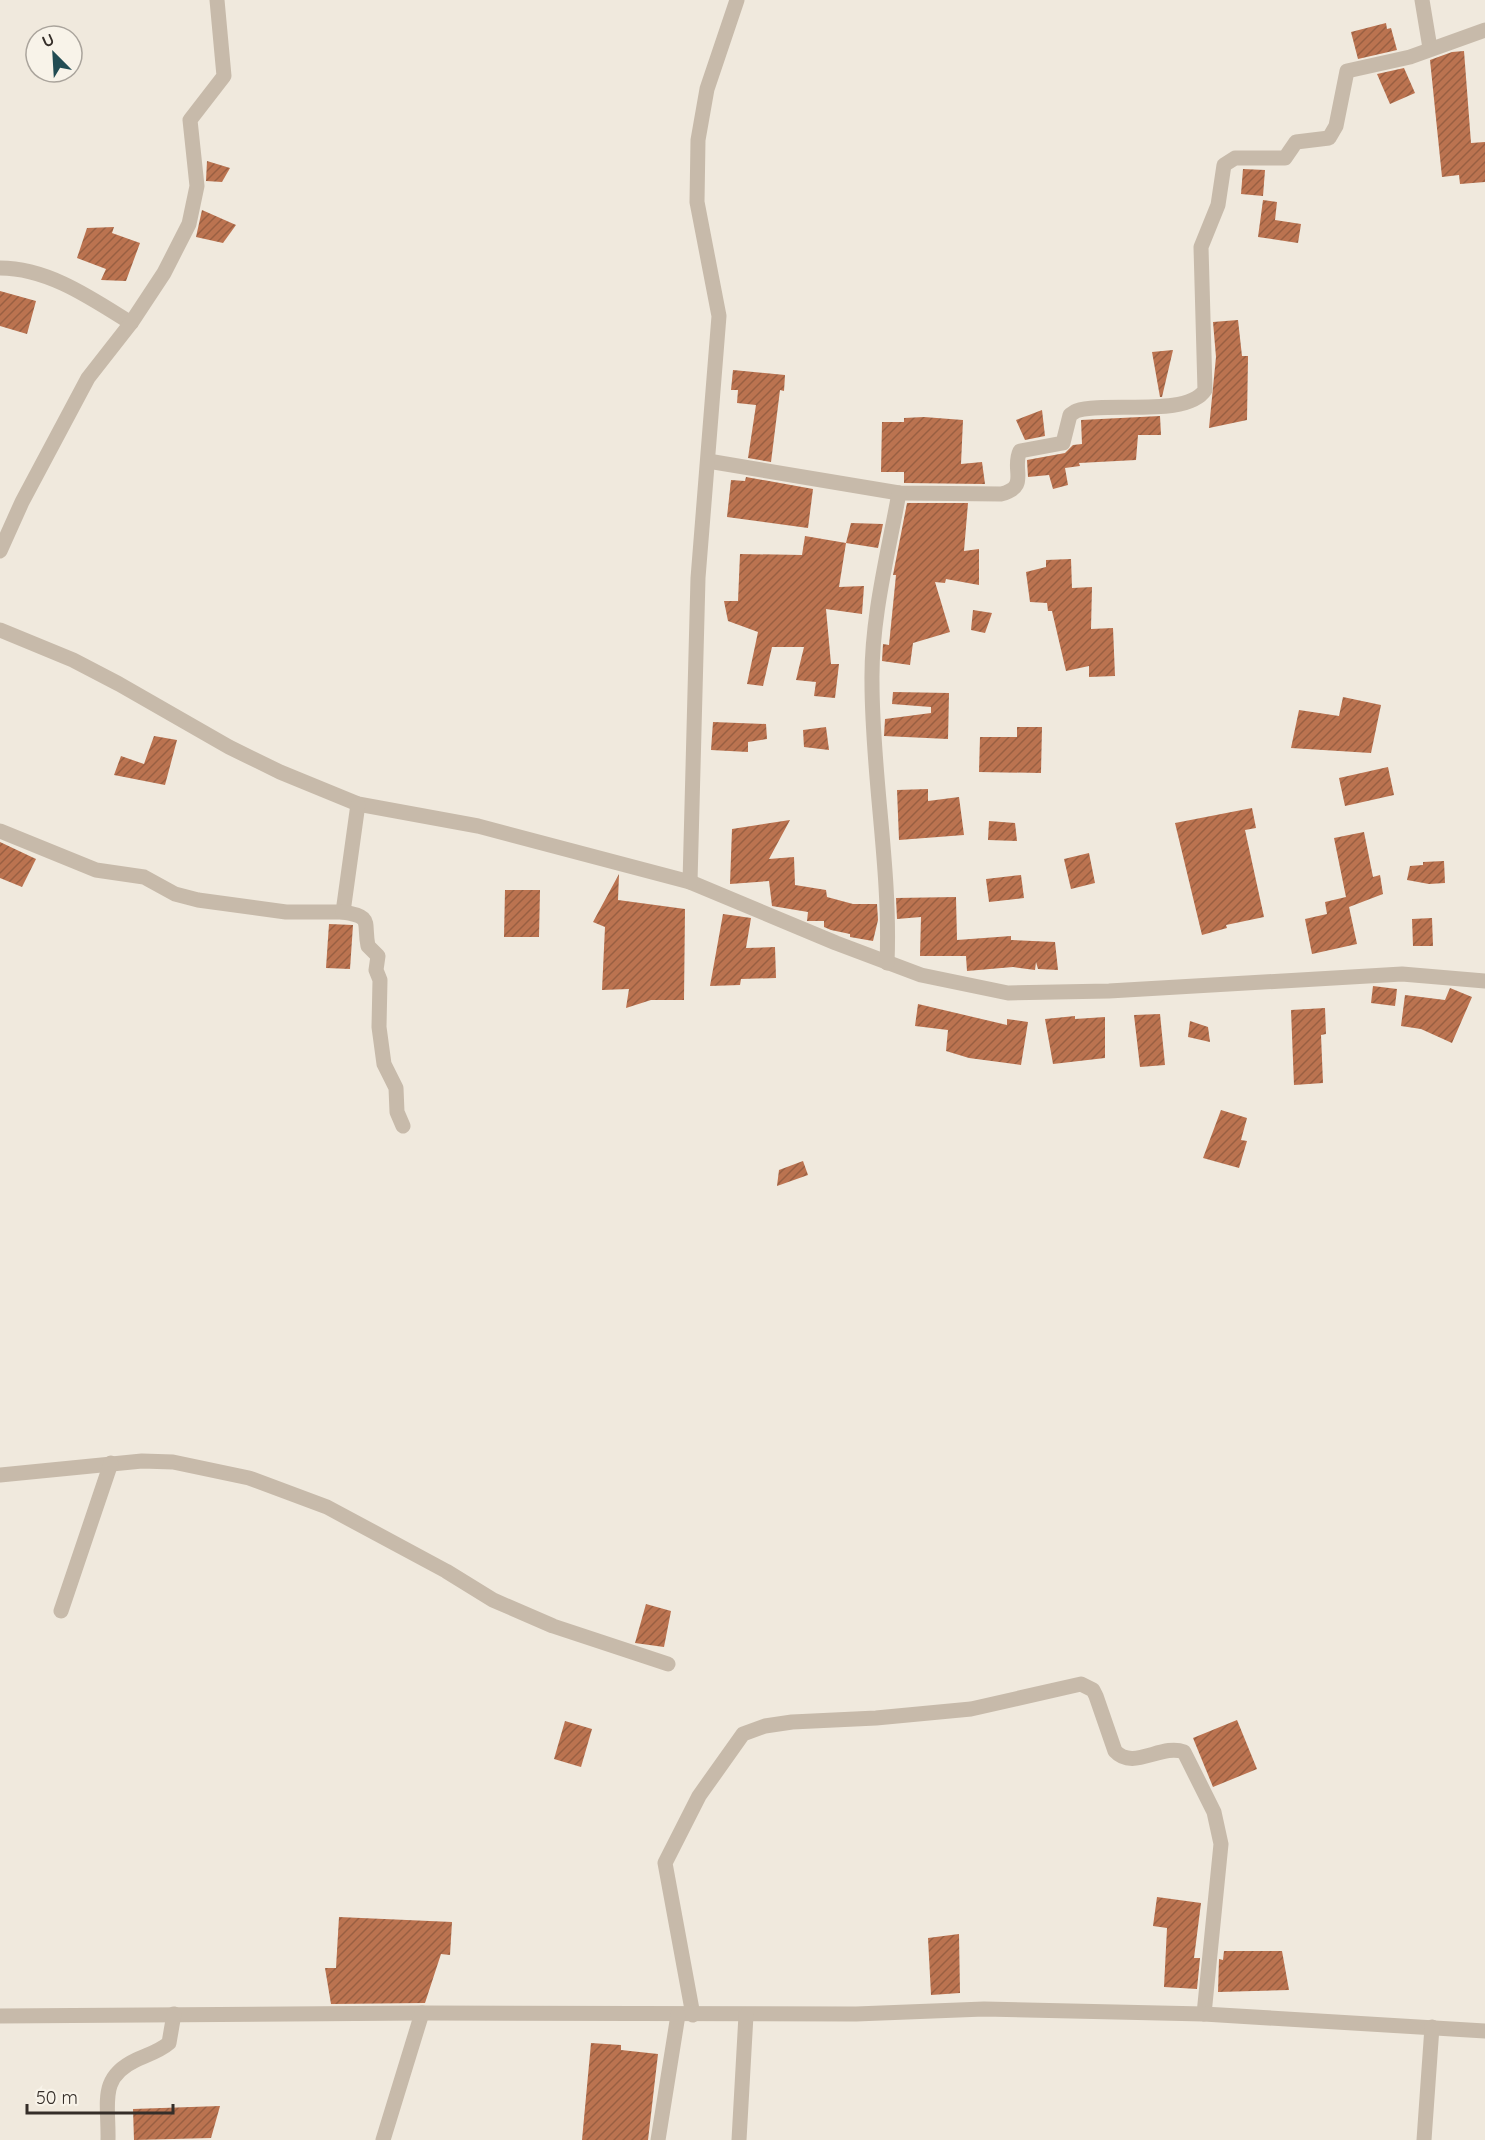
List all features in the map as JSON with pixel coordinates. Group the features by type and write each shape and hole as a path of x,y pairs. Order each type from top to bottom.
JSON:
{"street":[{"path":"0,551 22,502 88,378 131,323 164,273 189,224 197,186 189,128 200,107 224,76 217,0"},
{"path":"690,882 698,578 719,316 697,202 698,140 707,89 737,0"},
{"path":"1422,0 1430,48"},
{"path":"708,461 899,493 957,495 1007,493 1017,484 1020,451 1063,443 1070,415 1076,411 1177,405 1197,399 1204,390 1201,247 1218,206 1224,165 1227,161 1235,158 1285,158 1296,142 1329,138 1336,126 1347,71 1410,57 1485,30"},
{"path":"0,268 23,268 40,273 95,301 131,323"},
{"path":"887,963 888,905 885,850 873,752 872,679 879,604 899,493"},
{"path":"0,630 91,670 229,747 280,772 358,804 478,826 690,882 921,975 1002,992 1109,992 1402,974 1485,981"},
{"path":"344,912 358,804"},
{"path":"0,831 96,870 144,877 175,894 198,900 286,912 344,912 361,915 366,920 368,946 378,956 376,970 380,980 380,1027 384,1064 396,1088 397,1112 403,1126"},
{"path":"0,1475 111,1463 173,1462 213,1469 289,1491 327,1507 446,1571 493,1600 553,1626 668,1664"},
{"path":"61,1611 111,1463"},
{"path":"658,2140 685,2015 665,1863 699,1796 743,1734 765,1726 971,1709 1081,1684 1093,1690 1114,1751 1129,1759 1174,1749 1184,1752 1214,1812 1221,1844 1204,2014"},
{"path":"0,2016 422,2013 746,2015 984,2009 1204,2014 1485,2031"},
{"path":"383,2140 422,2013"},
{"path":"108,2140 109,2088 112,2077 120,2069 169,2043 174,2014"},
{"path":"739,2140 746,2015"},
{"path":"1424,2140 1432,2027"}],"building":[{"path":"1386,23 1387,29 1391,28 1397,50 1358,59 1351,32"},
{"path":"1464,51 1471,143 1485,142 1485,182 1460,184 1459,175 1442,177 1430,60 1452,52"},
{"path":"1404,68 1415,93 1390,104 1377,74"},
{"path":"207,161 230,168 222,182 206,181"},
{"path":"1243,169 1265,170 1263,196 1241,194"},
{"path":"1263,200 1277,202 1275,220 1301,224 1298,243 1258,237"},
{"path":"202,210 236,225 223,243 196,237"},
{"path":"114,227 112,233 140,243 126,281 101,280 106,269 77,258 87,228"},
{"path":"0,291 36,301 27,334 0,326"},
{"path":"1238,320 1242,356 1248,356 1247,420 1209,428 1216,357 1213,322"},
{"path":"1173,350 1162,397 1160,397 1152,352"},
{"path":"733,370 785,375 784,391 780,390 771,462 748,458 756,405 737,403 738,390 731,390"},
{"path":"1042,410 1045,436 1025,440 1016,420"},
{"path":"1160,416 1161,435 1138,435 1136,460 1079,463 1080,466 1065,468 1068,485 1053,489 1049,475 1028,477 1027,460 1065,453 1073,445 1082,444 1081,420"},
{"path":"904,418 963,420 961,464 982,462 985,484 904,483 904,472 881,472 882,422 904,422"},
{"path":"746,477 813,489 808,528 727,517 731,480 745,481"},
{"path":"907,503 968,503 964,551 979,549 979,585 946,579 945,583 935,582 950,632 913,643 910,665 882,661 883,644 889,645 896,575 893,575"},
{"path":"851,523 883,524 878,548 846,543"},
{"path":"805,536 846,543 839,587 864,586 862,614 826,609 831,664 839,664 835,698 814,696 816,682 796,680 804,647 772,647 763,686 747,684 758,632 728,621 724,601 738,601 740,554 802,555"},
{"path":"1071,559 1072,588 1092,587 1091,629 1113,628 1115,676 1089,677 1089,666 1066,671 1052,611 1048,611 1047,603 1030,602 1026,572 1046,567 1046,560"},
{"path":"973,610 992,613 985,633 971,630"},
{"path":"893,692 949,693 948,739 884,736 885,719 931,713 931,707 892,704"},
{"path":"1343,697 1381,705 1371,753 1291,748 1299,710 1339,716"},
{"path":"713,722 766,724 767,739 748,742 748,752 711,750"},
{"path":"826,727 829,750 804,747 803,730"},
{"path":"1017,727 1042,727 1041,773 979,772 980,737 1017,737"},
{"path":"154,736 177,740 165,785 114,775 121,756 144,764"},
{"path":"1388,767 1394,795 1345,806 1339,778"},
{"path":"928,789 928,801 959,797 964,835 899,840 897,790"},
{"path":"1252,808 1256,828 1245,830 1264,917 1226,925 1227,928 1202,935 1175,823"},
{"path":"790,820 769,859 794,857 795,885 826,890 827,897 853,904 877,904 878,920 873,941 850,937 850,934 831,930 824,927 824,921 807,921 808,912 772,906 769,881 730,884 732,829"},
{"path":"989,821 1015,823 1017,841 988,840"},
{"path":"1364,832 1373,877 1380,875 1383,894 1349,907 1357,944 1312,954 1305,919 1327,914 1325,902 1346,897 1334,838"},
{"path":"0,842 36,859 22,887 0,878"},
{"path":"1089,853 1095,883 1071,889 1064,859"},
{"path":"1444,861 1445,883 1429,884 1407,880 1410,866 1423,865 1423,862"},
{"path":"619,874 618,900 685,909 684,1000 651,1000 626,1008 629,989 602,990 605,927 593,922"},
{"path":"1021,875 1024,898 989,902 986,879"},
{"path":"505,890 540,890 539,937 504,937"},
{"path":"956,897 957,940 1011,936 1011,940 1055,942 1058,970 1038,969 1036,962 1035,970 1013,967 967,971 966,956 920,956 921,917 897,919 896,898"},
{"path":"723,914 751,918 746,948 775,947 776,978 741,979 740,985 710,986"},
{"path":"1432,918 1433,946 1413,946 1412,919"},
{"path":"329,924 353,925 350,969 326,968"},
{"path":"1373,986 1397,989 1395,1006 1371,1003"},
{"path":"1450,988 1472,997 1452,1043 1421,1029 1401,1026 1405,995 1445,1000"},
{"path":"918,1004 1007,1025 1007,1019 1028,1022 1021,1065 969,1058 946,1051 948,1030 915,1026"},
{"path":"1325,1008 1326,1034 1321,1035 1323,1083 1294,1085 1291,1010"},
{"path":"1160,1014 1165,1065 1140,1067 1134,1015"},
{"path":"1075,1016 1075,1019 1105,1017 1105,1058 1053,1064 1045,1019"},
{"path":"1190,1021 1208,1027 1210,1042 1188,1037"},
{"path":"1221,1110 1247,1118 1241,1140 1247,1141 1239,1168 1203,1158"},
{"path":"803,1161 808,1175 777,1186 779,1170"},
{"path":"646,1604 671,1611 664,1647 635,1643"},
{"path":"1237,1720 1257,1769 1213,1787 1193,1738"},
{"path":"565,1721 592,1729 581,1767 554,1759"},
{"path":"1157,1897 1201,1903 1194,1958 1200,1958 1197,1989 1164,1987 1167,1928 1153,1926"},
{"path":"339,1917 452,1922 450,1955 441,1954 425,2003 331,2004 325,1968 336,1968"},
{"path":"959,1934 960,1993 931,1995 928,1938"},
{"path":"1224,1951 1282,1951 1289,1990 1218,1992 1219,1959 1223,1960"},
{"path":"591,2043 621,2045 621,2050 658,2054 648,2140 582,2140"},
{"path":"220,2106 211,2138 134,2140 133,2109"}]}
